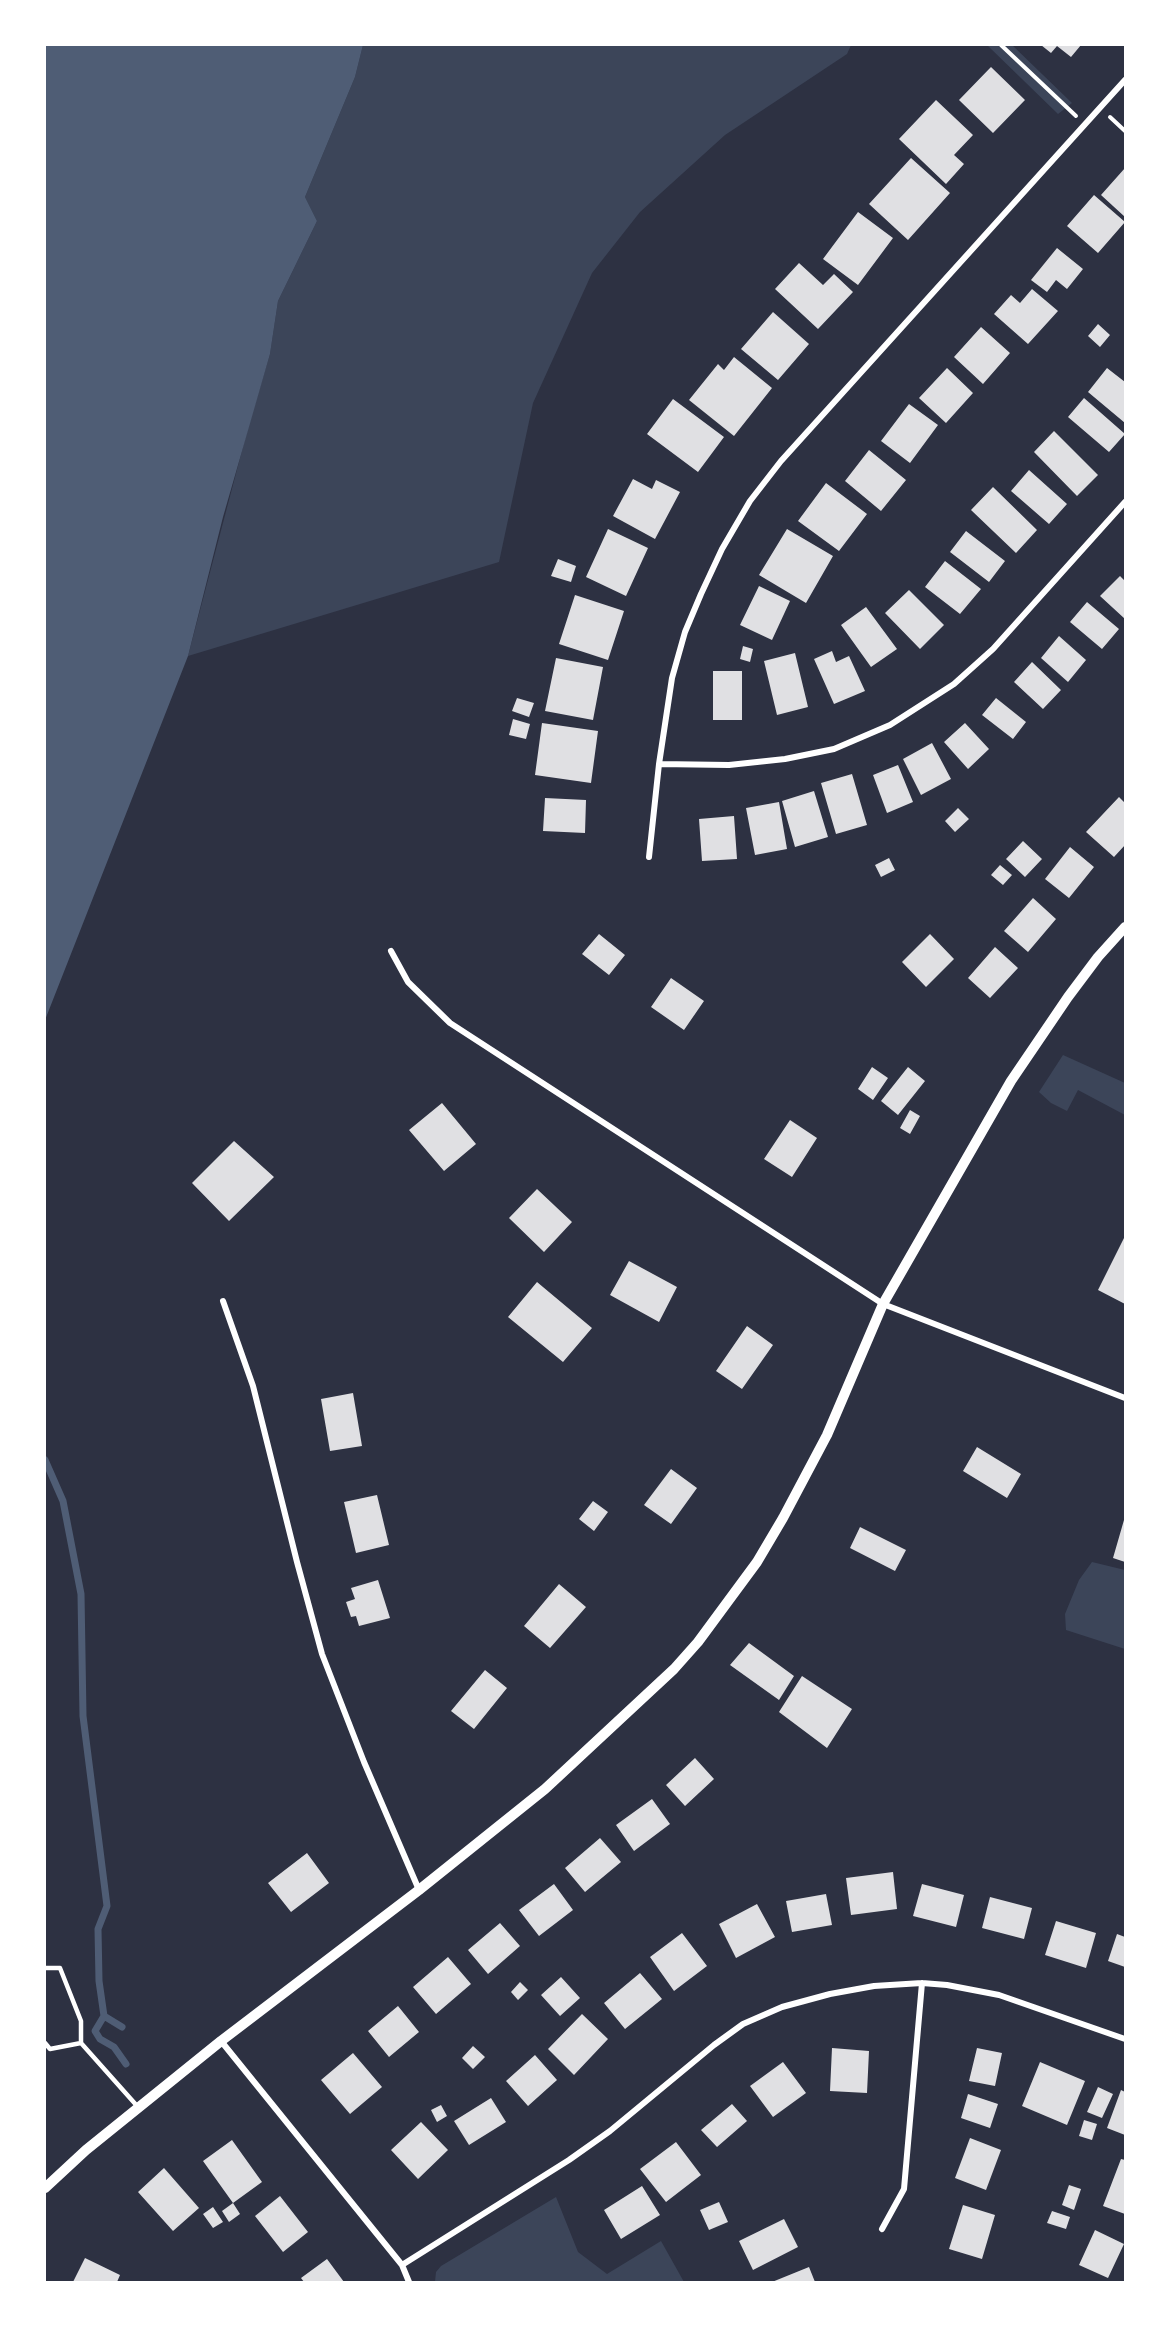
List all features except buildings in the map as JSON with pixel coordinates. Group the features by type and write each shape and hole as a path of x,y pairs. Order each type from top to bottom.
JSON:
{"street":[{"path":"649,856 658,764 672,678 685,632 722,549 750,501 781,461 1125,80"},
{"path":"658,764 729,765 785,759 834,749 890,725 954,684 993,649 1125,502"},
{"path":"46,2184 221,2042 419,1890 545,1788 658,1685 698,1642 757,1562 783,1518 827,1435 883,1304 1011,1081 1068,997 1098,957 1125,927"},
{"path":"391,951 408,982 450,1023 883,1304 1125,1398"},
{"path":"223,1301 253,1386 322,1654 364,1762 419,1890"},
{"path":"402,2265 569,2160 610,2131 714,2045 743,2024 782,2007 830,1994 874,1986 922,1983 947,1985 999,1995 1125,2039"},
{"path":"882,2229 904,2189 922,1983"},
{"path":"221,2042 402,2265 410,2282"}],"lane":[{"path":"45,1968 60,1968 81,2020 81,2043 139,2108"},
{"path":"45,2043 50,2049 81,2043"}],"path":[{"path":"1001,45 1085,125"},
{"path":"1100,108 1125,131"}],"shaded area":[{"path":"45,45 363,45 355,77 305,197 317,221 278,301 270,354 223,517 188,656 45,1020"},
{"path":"363,45 851,45 847,54 725,135 640,212 592,273 533,403 499,562 188,656 249,424 270,354 278,301 317,221 305,197 355,77"},
{"path":"987,45 1012,45 1072,103 1058,114"},
{"path":"1063,1055 1125,1083 1125,1115 1078,1090 1067,1111 1051,1103 1039,1092"},
{"path":"1092,1562 1125,1570 1125,1649 1066,1630 1065,1614 1079,1580"},
{"path":"556,2197 578,2252 607,2274 661,2241 684,2282 435,2282 436,2272 441,2266"}],"waterway":[{"path":"45,1460 63,1501 81,1594 83,1716 107,1906 98,1929 99,1981 104,2016 122,2027"},
{"path":"104,2016 95,2031 100,2039 114,2047 126,2064"}]}
